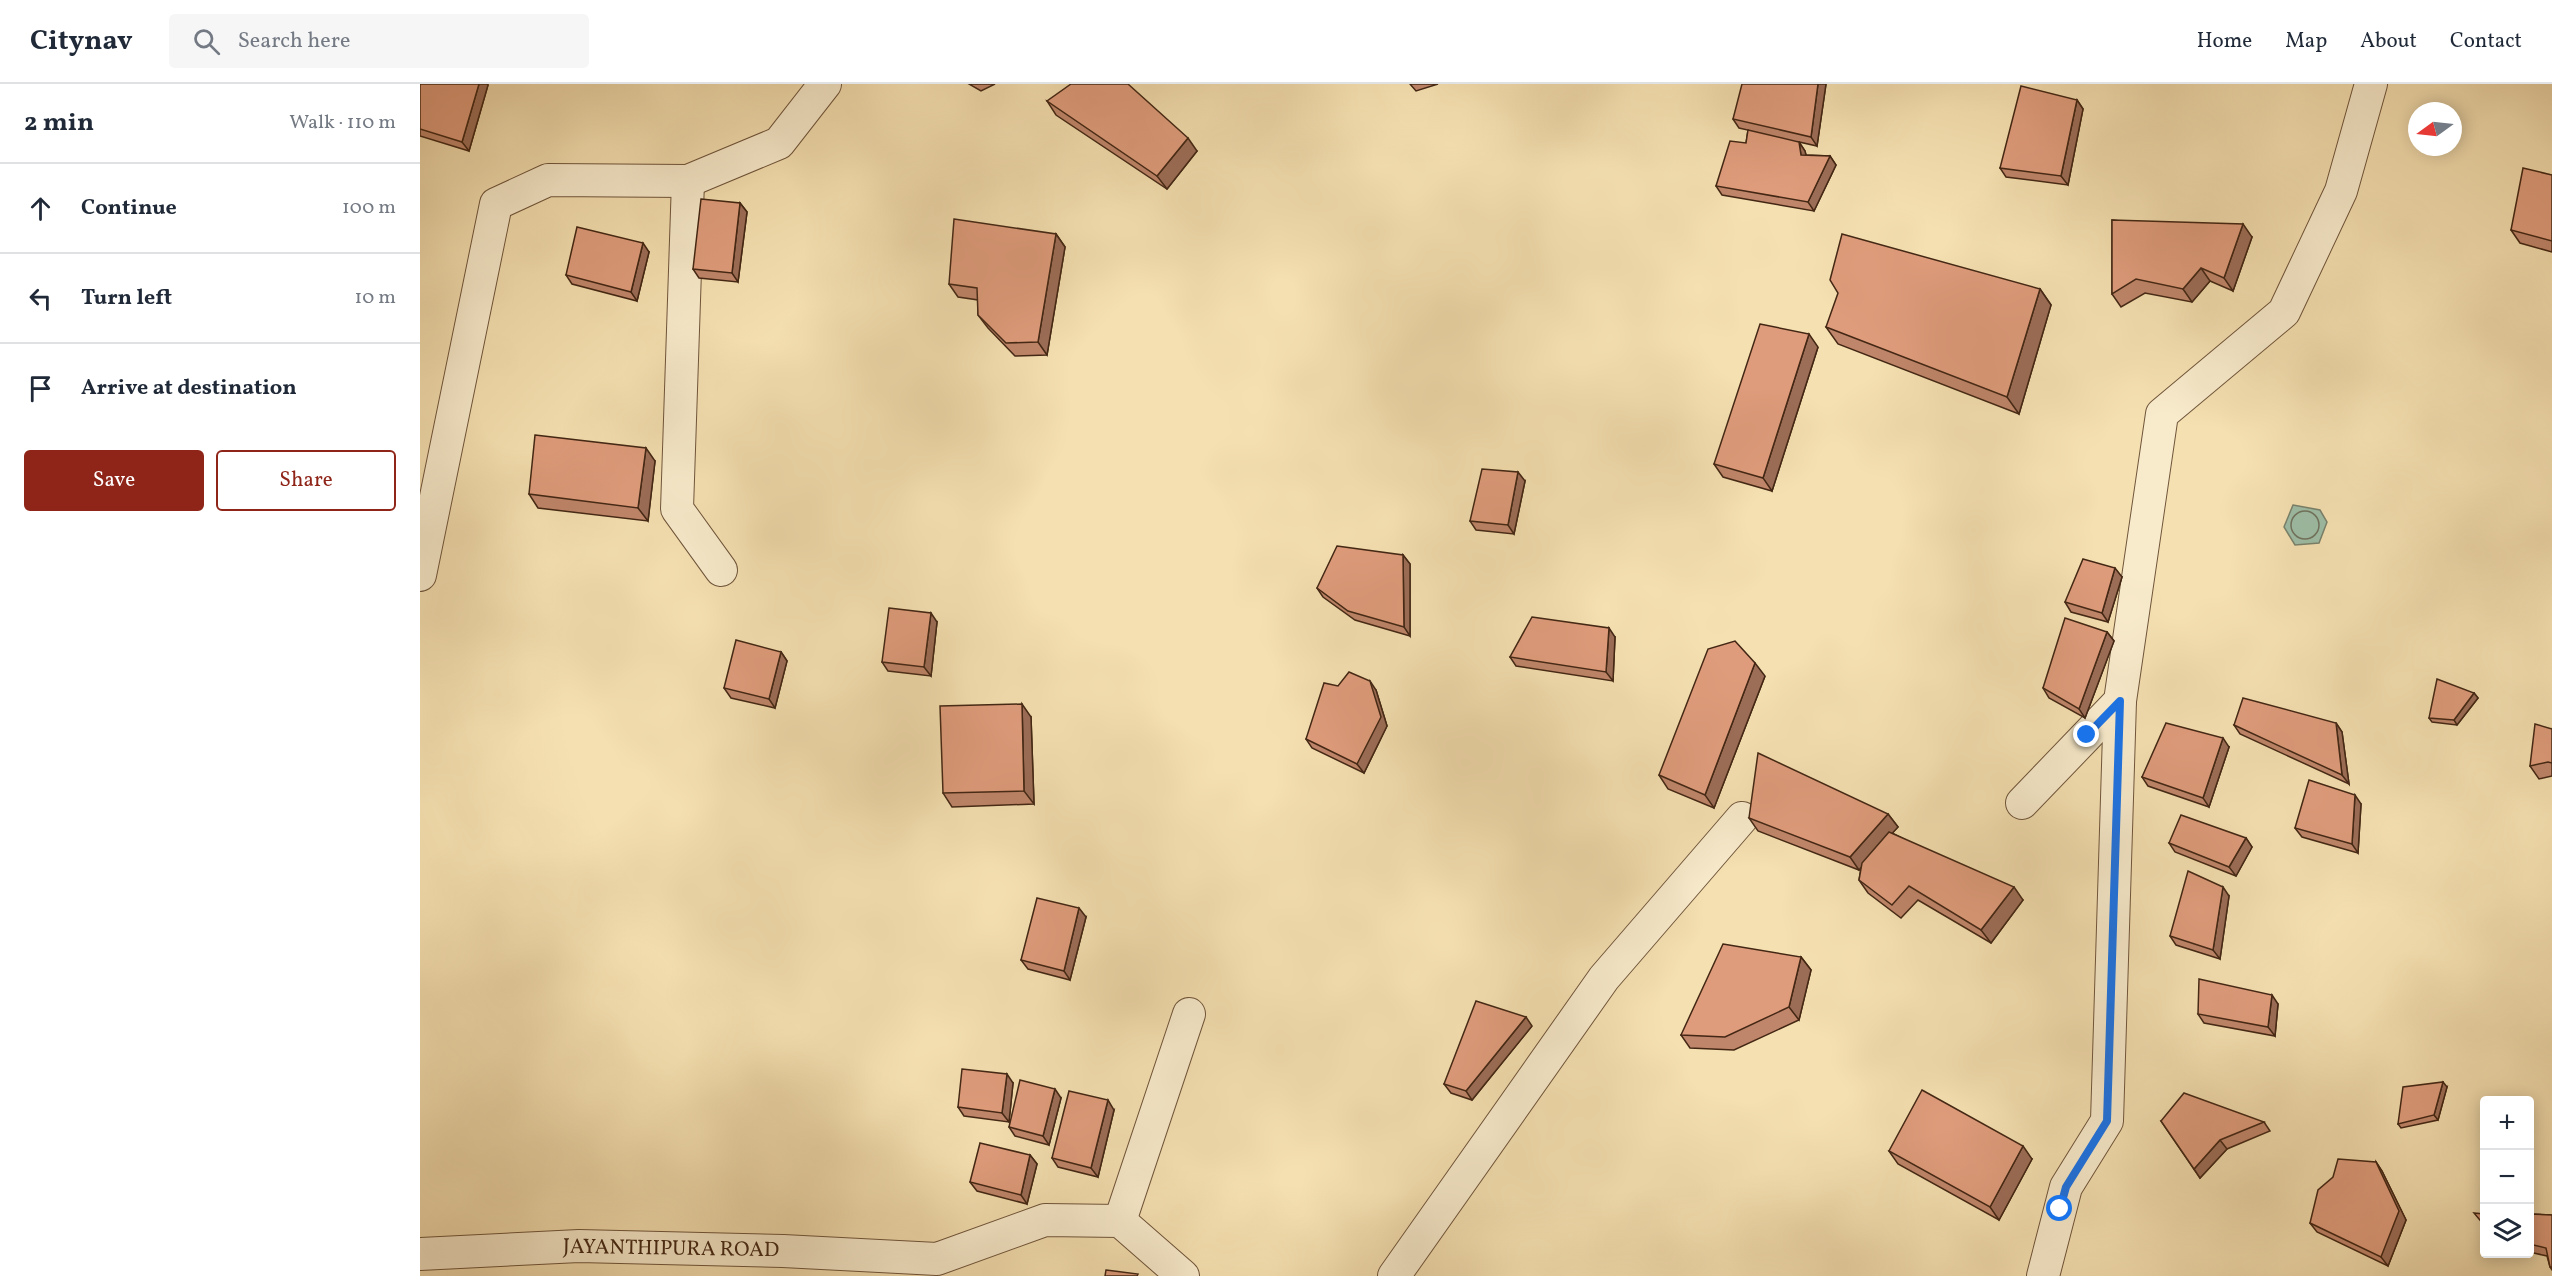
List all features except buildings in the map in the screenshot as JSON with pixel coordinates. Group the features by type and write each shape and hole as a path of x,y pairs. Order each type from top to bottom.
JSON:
{"street":[{"path":"420,575 496,204 548,180 688,181 779,143 825,84"},
{"path":"2043,1276 2066,1187 2107,1121 2120,701 2162,414 2284,312 2341,191 2371,84"},
{"path":"688,181 677,509 721,570"},
{"path":"2022,803 2120,701"},
{"path":"1394,1276 1604,978 1742,818"},
{"path":"1183,1276 1120,1221 1189,1014"},
{"name":"JAYANTHIPURA ROAD","path":"420,1254 579,1246 781,1263 937,1259 1045,1220 1120,1221"}],"water":[{"path":"2293,505 2320,510 2327,522 2319,543 2295,545 2284,527"}],"route":[{"path":"2060,1209 2066,1187 2107,1121 2120,701 2087,735"}]}
